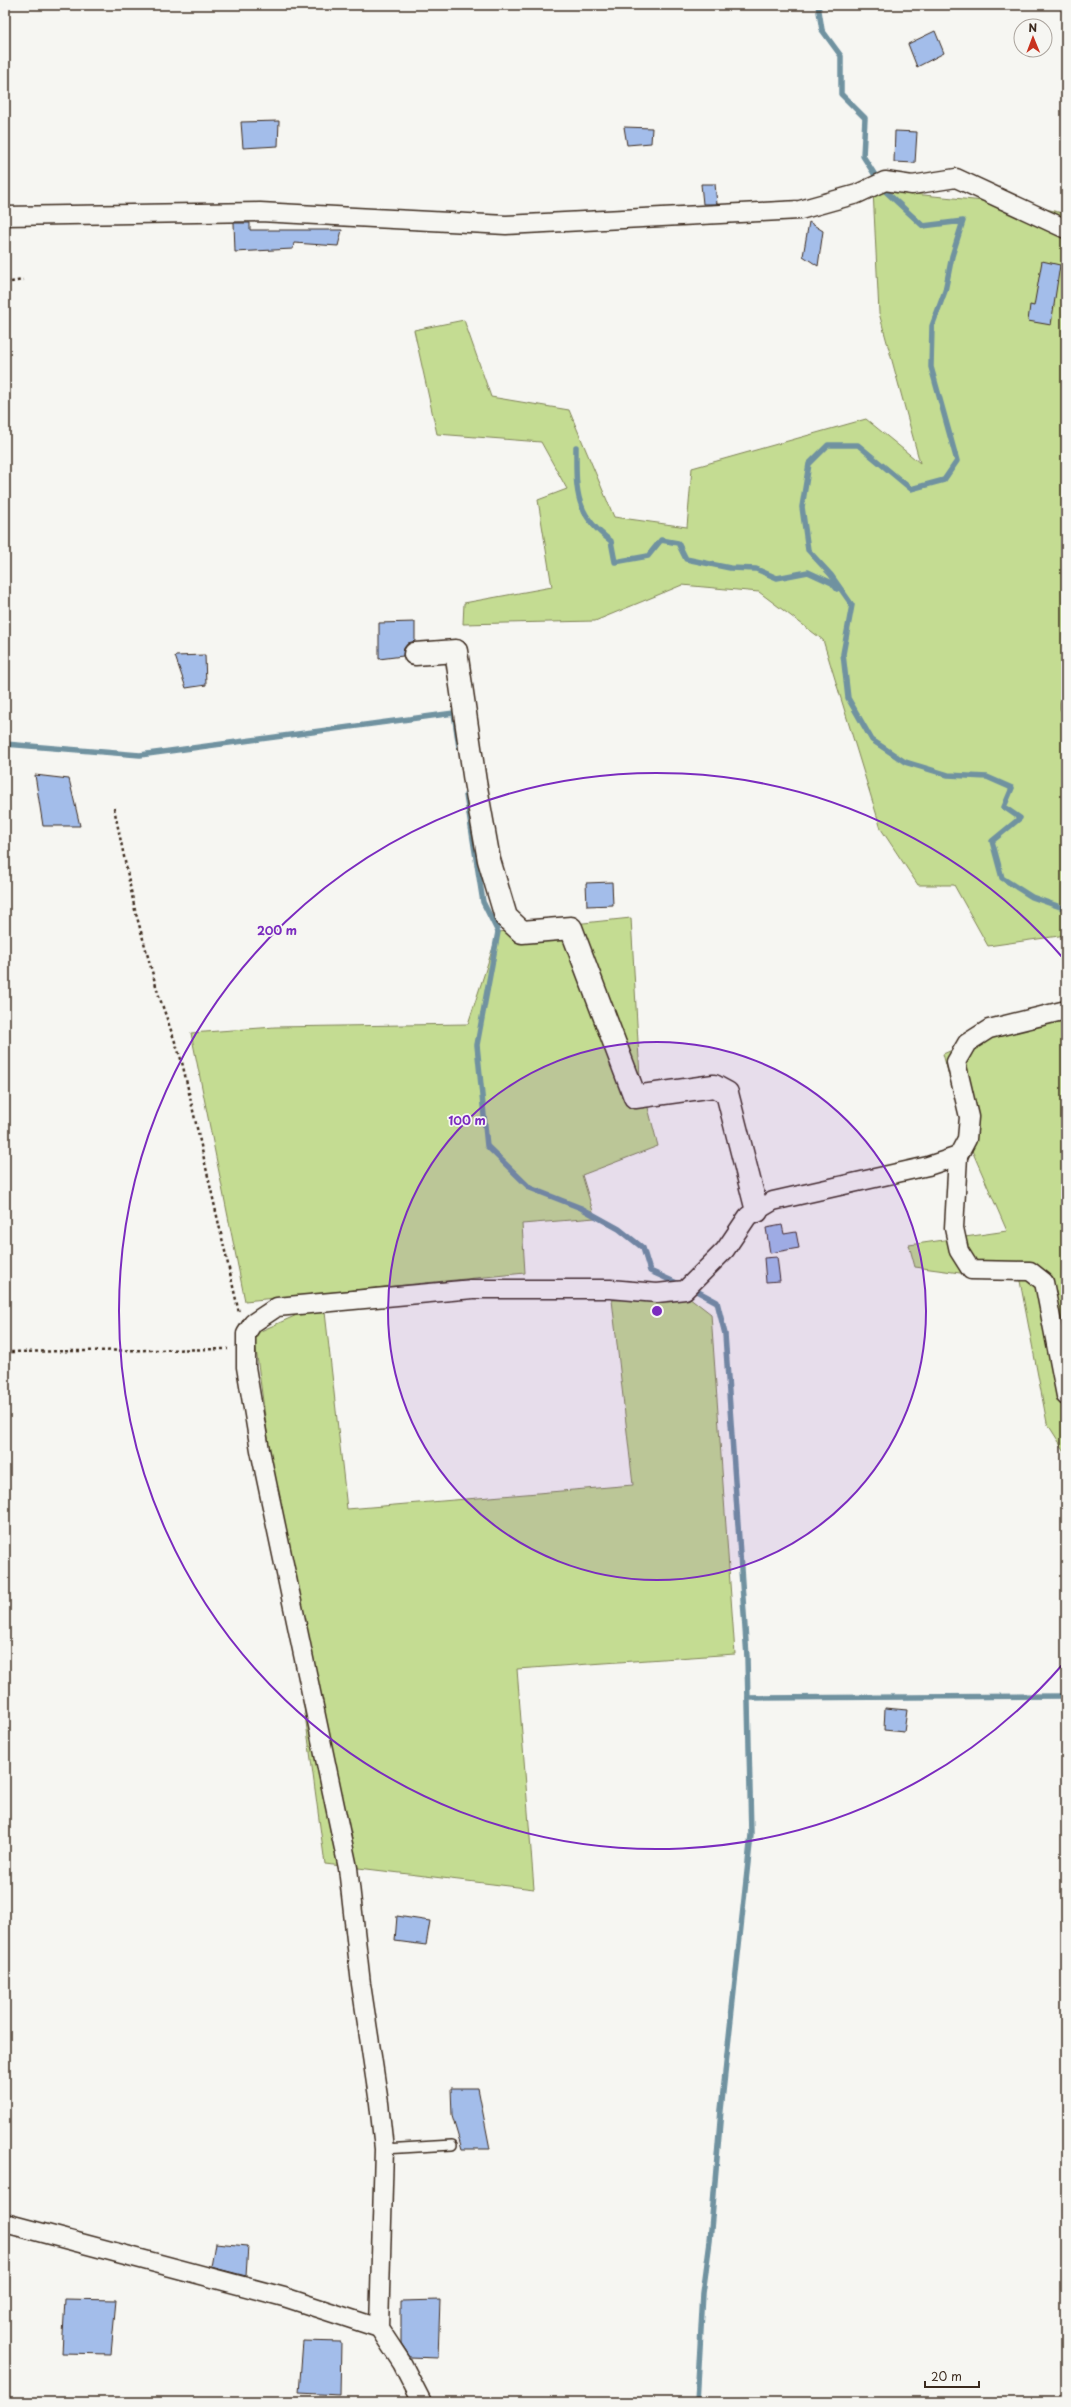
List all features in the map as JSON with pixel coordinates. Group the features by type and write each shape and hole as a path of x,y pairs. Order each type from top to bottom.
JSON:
{"street":[{"path":"5,216 260,212 506,225 800,210 857,194 885,182 912,185 956,178 1066,229"},
{"path":"415,654 456,651 475,782 489,860 506,917 522,932 571,928 635,1097 714,1086 727,1093 757,1211"},
{"path":"1066,1010 989,1029 967,1043 956,1062 969,1118 967,1139 958,1156 954,1228 959,1251 971,1270 1030,1271 1044,1282 1066,1396"},
{"path":"422,2402 402,2363 379,2328 384,2149 379,2103 361,1984 348,1868 260,1450 245,1341 253,1323 277,1307 473,1288 602,1289 657,1293 685,1290 725,1250 748,1216 774,1201 928,1166 958,1156"},
{"path":"5,2223 284,2297 379,2328"}],"lane":[{"path":"1066,703 1066,708"},
{"path":"384,2149 452,2145"}],"path":[{"path":"5,283 24,280"},
{"path":"5,1352 245,1341 182,1062 158,993 135,910 114,808"}],"green space":[{"path":"873,190 1034,206 1066,214 1066,935 988,946 954,885 918,885 881,829 823,640 759,592 682,585 595,621 463,624 464,603 552,587 538,500 567,489 541,442 437,434 414,330 464,320 491,397 569,410 614,517 687,527 692,468 866,419 920,463 879,313"},
{"path":"631,918 640,1077 658,1146 582,1175 595,1218 522,1224 525,1273 245,1301 191,1033 275,1027 468,1024 498,932"},
{"path":"1066,1002 1066,1453 1047,1423 1020,1281 915,1267 909,1245 1007,1231 967,1139 943,1054"},
{"path":"689,1297 711,1314 735,1654 517,1669 534,1889 325,1864 254,1334 324,1303 347,1509 633,1485 612,1300"}],"building":[{"path":"935,31 944,53 917,67 908,44"},
{"path":"279,121 278,146 243,148 241,122"},
{"path":"624,127 652,128 651,143 627,145"},
{"path":"895,131 917,132 915,163 894,162"},
{"path":"701,184 715,184 717,204 703,204"},
{"path":"809,222 823,231 818,266 803,256"},
{"path":"234,223 250,223 250,230 342,230 338,246 294,243 293,249 235,252"},
{"path":"1042,261 1060,265 1051,325 1028,321 1030,305 1034,306"},
{"path":"415,622 415,641 408,643 404,648 403,656 379,659 379,623"},
{"path":"205,655 206,685 186,688 175,656"},
{"path":"35,775 69,779 80,826 43,826"},
{"path":"612,882 613,905 587,906 586,883"},
{"path":"782,1225 784,1234 796,1232 799,1248 770,1253 766,1228"},
{"path":"777,1257 780,1281 766,1282 764,1258"},
{"path":"885,1708 907,1710 904,1732 884,1730"},
{"path":"397,1916 430,1921 426,1945 395,1941"},
{"path":"451,2088 478,2088 490,2149 462,2149 452,2116"},
{"path":"215,2243 248,2246 246,2276 211,2267"},
{"path":"65,2299 116,2300 111,2354 62,2353"},
{"path":"440,2300 438,2358 410,2357 401,2343 401,2301"},
{"path":"303,2341 341,2342 340,2395 299,2393"}],"waterway":[{"path":"818,5 822,30 841,56 841,94 865,118 863,156 878,180"},
{"path":"883,189 923,226 963,221 952,256 945,291 932,326 931,367 957,461 944,480 911,489 858,445 828,445 809,464 802,507 808,550 831,575 852,605 843,654 848,698 872,740 905,762 948,775 987,777 1012,788 1004,807 1020,818 992,841 1002,878 1032,897 1066,909"},
{"path":"576,447 576,476 580,500 590,521 611,541 615,562 648,556 661,540 678,543 686,559 730,568 756,569 777,578 808,572 832,583 837,589"},
{"path":"5,744 140,755 454,713 459,747"},
{"path":"466,795 483,902 498,932 477,1045 487,1146 530,1188 581,1208 619,1229 643,1248 650,1271 679,1284"},
{"path":"691,1288 717,1302 725,1334 747,1657 751,1835 721,2110 710,2241 703,2293 697,2402"},
{"path":"748,1698 1066,1696"}]}
